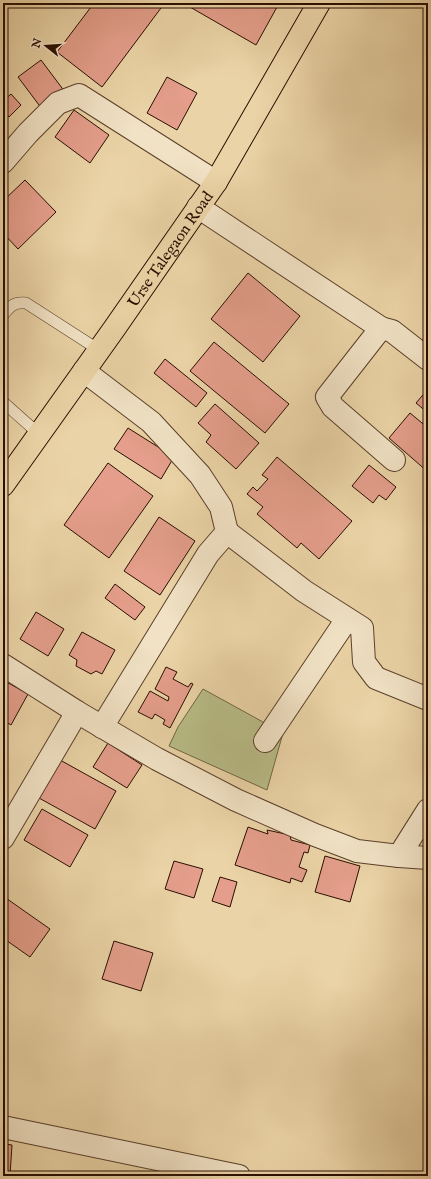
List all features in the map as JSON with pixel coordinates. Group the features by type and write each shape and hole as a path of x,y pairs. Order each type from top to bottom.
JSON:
{"highway":[{"name":"Urse Talegaon Road","path":"3,485 216,182 319,3"}],"street":[{"path":"3,162 28,133 58,103 79,95 216,182"},
{"path":"198,208 381,328 392,331 428,359"},
{"path":"381,328 327,396 333,407 394,460"},
{"path":"84,371 151,422 200,475 221,507 227,532 304,592 362,628 364,662 376,678 428,699"},
{"path":"102,727 208,554 227,532"},
{"path":"265,741 347,619"},
{"path":"3,665 77,712 157,759 236,800 314,835 356,851 428,858"},
{"path":"3,838 77,712"},
{"path":"399,856 428,810"},
{"path":"3,1127 239,1176"}],"lane":[{"path":"3,315 9,307 18,302 26,303 99,350"},
{"path":"3,402 39,434"}],"green space":[{"path":"203,689 283,733 267,790 169,746 178,727"}],"building":[{"path":"94,3 154,3 161,8 102,87 57,52"},
{"path":"192,3 269,3 277,7 256,45 190,7"},
{"path":"41,60 65,92 42,109 18,77"},
{"path":"167,77 197,93 177,130 147,113"},
{"path":"11,94 21,105 9,117 3,110 3,101"},
{"path":"74,110 109,135 90,163 55,137"},
{"path":"25,180 56,212 18,249 3,233 3,201"},
{"path":"248,273 300,316 263,362 211,319"},
{"path":"214,342 289,404 265,433 190,371"},
{"path":"165,359 207,393 196,407 154,373"},
{"path":"428,389 428,413 416,403"},
{"path":"215,404 259,443 236,469 206,442 211,435 198,423"},
{"path":"410,413 428,428 428,472 389,438"},
{"path":"128,428 174,457 161,479 114,449"},
{"path":"277,457 352,521 319,559 301,543 297,548 257,514 263,507 247,494 253,487 257,491 268,479 262,475"},
{"path":"108,463 153,496 109,558 64,525"},
{"path":"369,465 396,487 386,500 379,495 373,503 352,486"},
{"path":"159,517 195,541 160,595 124,571"},
{"path":"115,584 145,607 135,620 105,598"},
{"path":"36,612 64,629 48,656 20,639"},
{"path":"82,632 115,650 102,674 96,671 91,674 76,666 77,660 69,655"},
{"path":"166,667 177,672 173,679 188,687 191,683 193,684 170,728 163,724 165,720 155,714 152,719 138,712 150,691 168,701 169,697 155,689"},
{"path":"3,680 28,694 11,725 3,720"},
{"path":"108,743 142,765 127,788 93,767"},
{"path":"60,760 116,791 95,829 39,798"},
{"path":"42,809 88,835 70,867 24,840"},
{"path":"248,827 268,834 267,830 290,835 291,840 310,845 308,853 304,852 299,867 307,870 302,882 291,878 290,883 235,865"},
{"path":"325,856 360,866 350,902 315,892"},
{"path":"174,861 203,869 194,898 165,889"},
{"path":"220,877 237,882 230,907 212,901"},
{"path":"3,896 50,929 30,957 3,938"},
{"path":"114,941 153,953 141,991 102,979"},
{"path":"3,1144 12,1145 10,1175 3,1174"}]}
